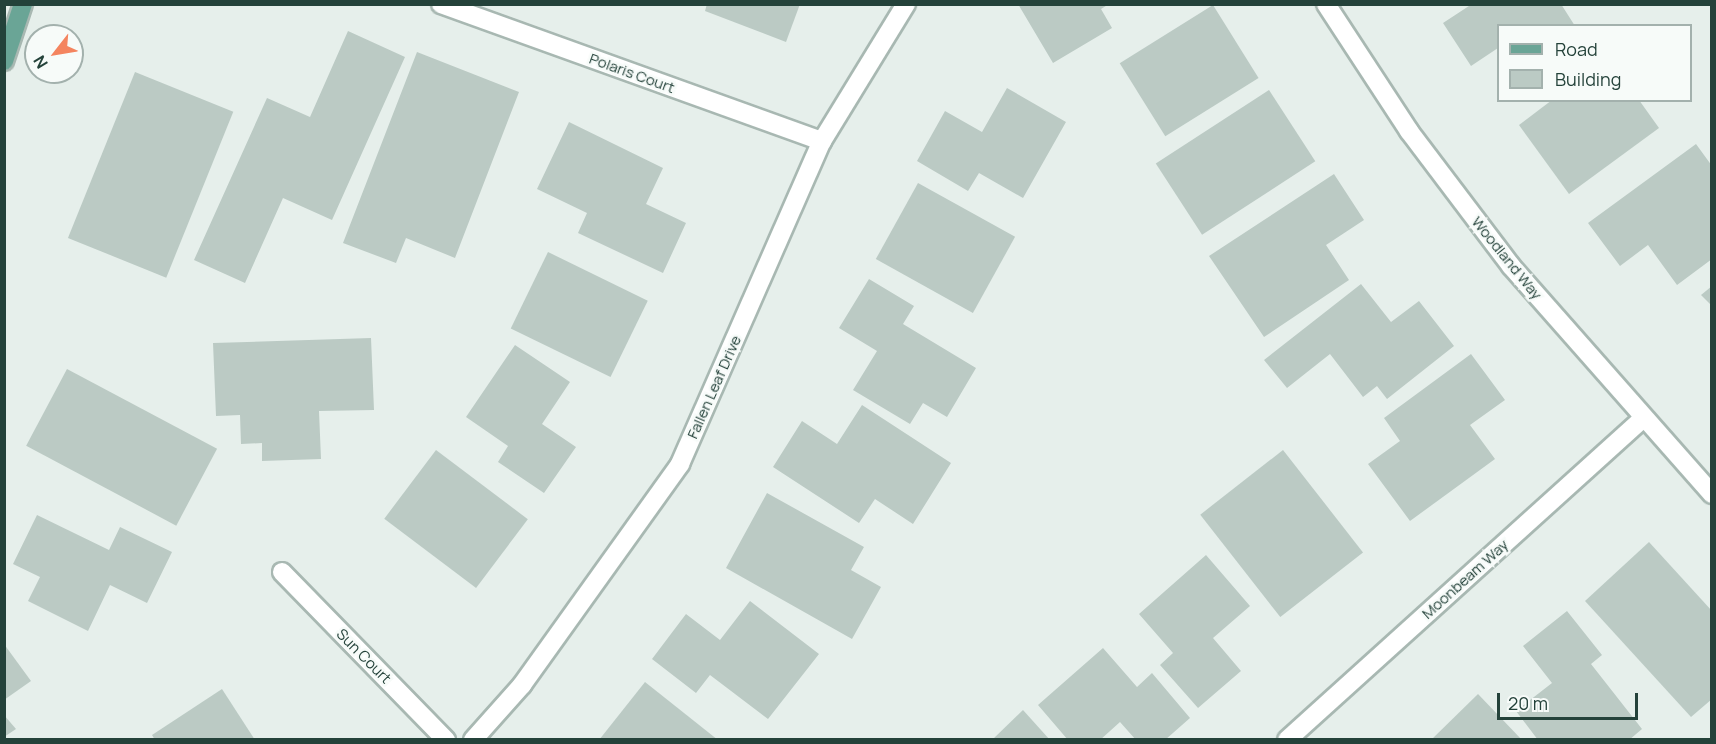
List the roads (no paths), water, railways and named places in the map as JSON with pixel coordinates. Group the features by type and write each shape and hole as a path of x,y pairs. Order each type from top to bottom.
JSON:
{"main road":[{"path":"6,54 23,4"}],"street":[{"name":"Polaris Court","path":"441,4 822,141"},
{"name":"Fallen Leaf Drive","path":"472,740 522,685 680,464 822,141 906,4"},
{"name":"Woodland Way","path":"1326,4 1409,131 1504,257 1642,419 1712,494"},
{"name":"Moonbeam Way","path":"1287,740 1642,419"},
{"name":"Sun Court","path":"282,572 446,740"}]}
